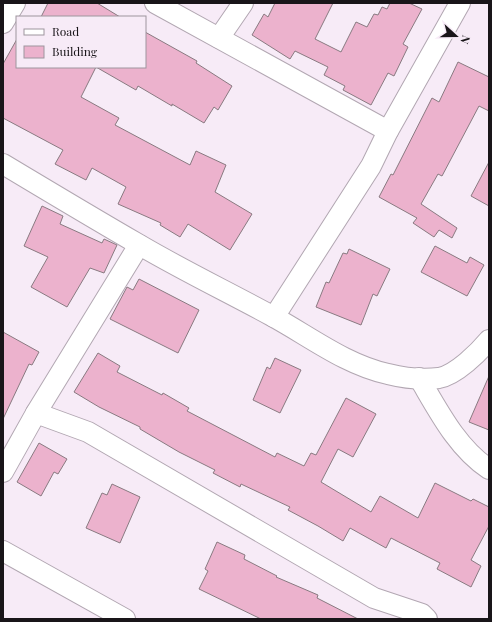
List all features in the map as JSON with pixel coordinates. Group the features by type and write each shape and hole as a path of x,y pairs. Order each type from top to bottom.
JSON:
{"street":[{"path":"3,23 15,3"},
{"path":"155,3 388,131"},
{"path":"219,38 243,3"},
{"path":"274,317 360,186 388,131 460,3"},
{"path":"3,164 139,245 360,364 388,374 419,378 441,378 463,365 480,351 489,340"},
{"path":"3,472 36,413 139,245"},
{"path":"419,378 451,430 478,462 489,469"},
{"path":"36,413 88,432 374,598 422,614 427,619"},
{"path":"3,551 124,619"}],"building":[{"path":"48,3 97,3 118,16 42,16"},
{"path":"275,3 333,3 315,39 341,52 356,22 367,27 374,14 378,15 382,7 387,9 390,3 409,3 422,9 403,44 408,47 394,76 388,73 371,105 343,90 345,86 324,75 328,67 295,51 290,59 252,35 264,14 268,17"},
{"path":"146,33 197,61 196,63 232,86 218,110 214,107 204,123 138,86 136,90 98,68 146,68"},
{"path":"16,41 16,68 96,68 81,97 119,118 115,125 190,165 196,151 226,165 215,192 252,214 230,250 188,224 180,237 160,225 161,223 118,204 126,187 92,168 86,180 55,164 63,150 3,118 3,64"},
{"path":"458,62 489,77 489,111 479,106 442,176 438,174 421,204 457,228 452,238 439,230 434,237 413,223 417,218 379,197 391,174 393,175 432,98 439,102"},
{"path":"489,162 489,206 471,196"},
{"path":"42,206 63,216 60,224 102,243 104,239 117,245 104,273 90,268 67,307 31,287 48,257 24,246"},
{"path":"435,246 467,263 470,257 484,265 467,296 421,272"},
{"path":"349,249 390,269 377,296 373,294 361,325 316,307 326,282 329,283 343,253 347,254"},
{"path":"139,279 199,310 178,353 110,319 127,287 133,290"},
{"path":"3,332 39,352 32,365 29,364 3,419"},
{"path":"98,353 120,366 117,372 162,395 163,393 189,408 187,411 275,457 277,453 304,466 311,453 316,455 346,398 376,414 353,457 338,449 321,482 371,512 380,496 418,518 435,483 471,501 473,499 489,507 489,526 471,560 481,566 471,587 437,569 440,563 391,538 386,548 350,528 343,541 288,510 290,507 241,484 240,487 213,473 215,470 179,452 140,429 140,427 99,407 74,392"},
{"path":"275,358 301,370 280,413 253,400 267,367 270,369"},
{"path":"489,376 489,430 469,422"},
{"path":"39,443 67,459 58,474 54,472 41,496 17,482"},
{"path":"112,484 140,497 120,543 86,528 102,493 107,495"},
{"path":"217,542 245,555 244,559 277,576 276,577 318,595 317,598 358,619 261,619 199,589 208,571 205,569"}]}
